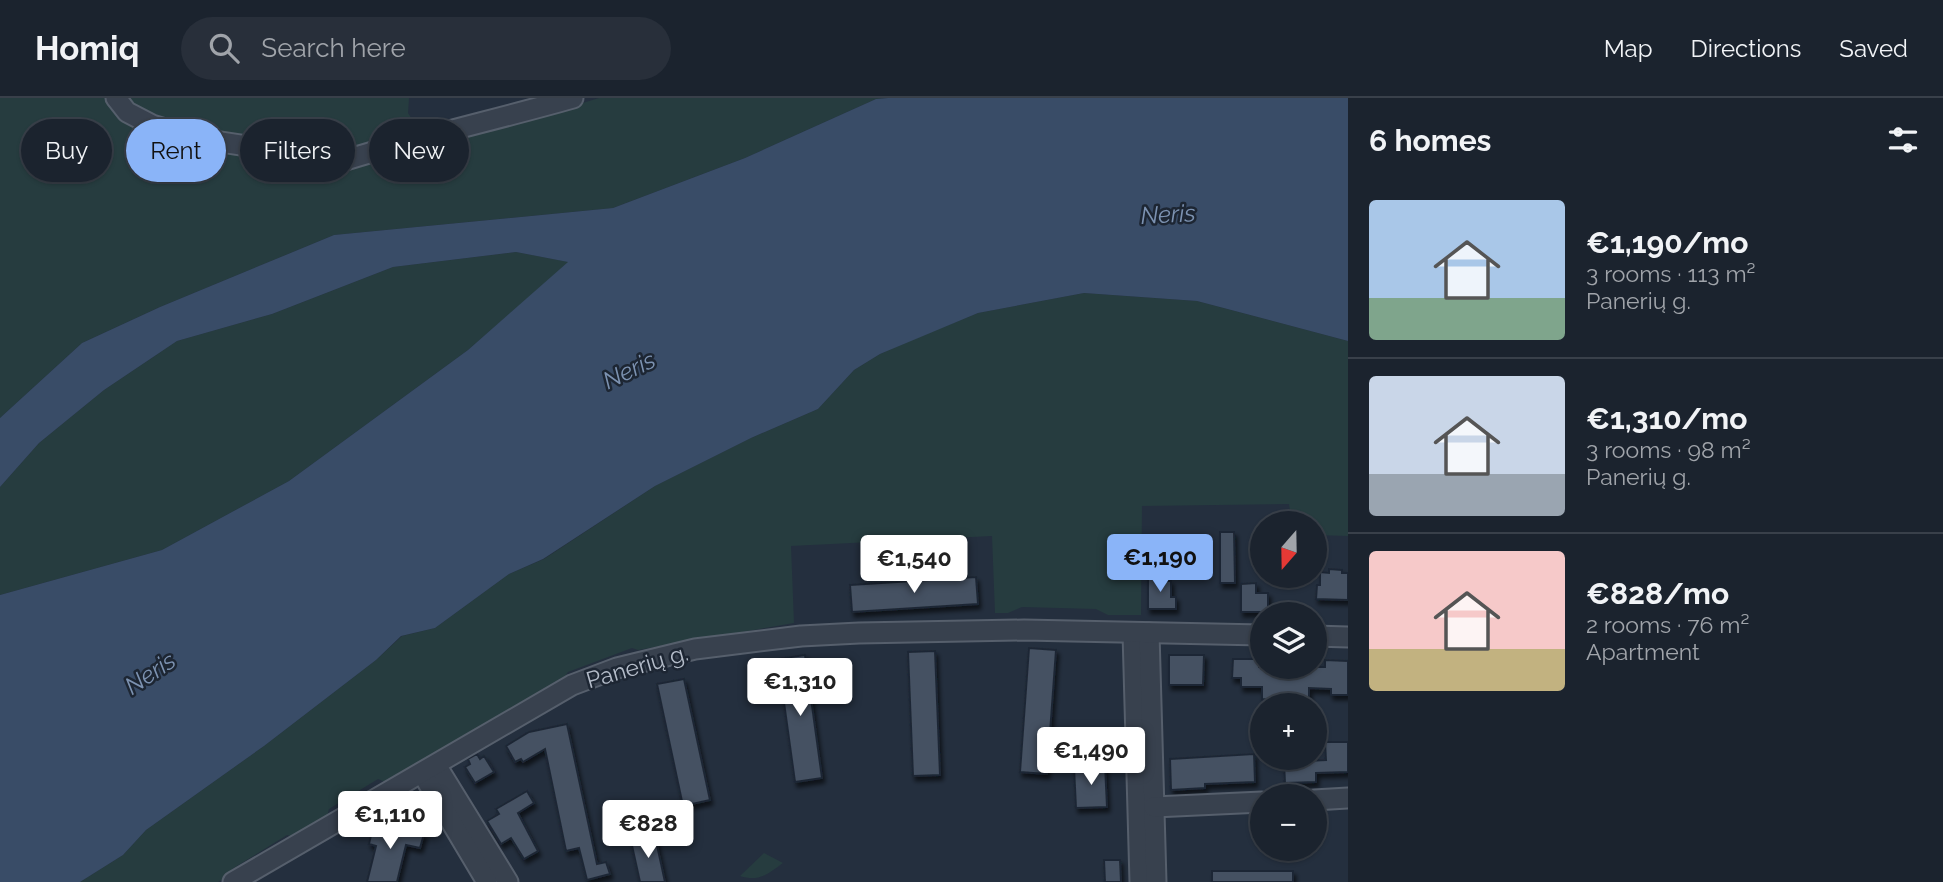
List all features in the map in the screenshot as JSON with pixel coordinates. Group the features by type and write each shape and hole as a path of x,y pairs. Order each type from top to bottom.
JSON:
{"street":[{"path":"116,98 127,112 152,125 195,138 320,157 331,164 573,98"},
{"name":"Panerių g.","path":"233,882 572,685 617,668 695,649 801,636 859,633 1024,630 1250,635"},
{"path":"1141,633 1154,807 1156,882"},
{"path":"1140,882 1141,633"},
{"path":"1327,636 1348,637"},
{"path":"429,769 487,882"},
{"path":"429,769 508,882"},
{"path":"1327,799 1348,798"},
{"path":"1154,807 1250,803"}],"green space":[{"path":"0,98 409,98 408,113 412,119 369,119 369,182 469,182 469,136 599,98 887,98 876,99 745,158 613,208 334,235 160,307 82,343 0,418"},
{"path":"516,252 569,262 468,350 289,481 162,550 0,595 0,487 39,443 104,390 177,341 272,314 393,267"},
{"path":"1084,293 1197,301 1348,341 1348,536 1327,535 1327,511 1290,511 1289,504 1142,506 1141,615 1108,615 1096,609 1022,607 1008,613 995,613 992,536 791,546 794,623 638,650 632,648 568,672 385,782 378,779 329,809 327,817 294,837 287,835 232,869 229,876 218,882 80,882 123,855 146,830 264,746 376,660 402,636 435,628 509,574 544,559 655,486 751,438 818,409 854,370 880,354 978,313"},
{"path":"764,853 783,863 768,874 753,878 740,876"}],"water":[{"name":"Neris","path":"1348,98 1348,341 1197,301 1084,293 978,313 880,354 854,370 818,409 751,438 655,486 543,559 509,574 435,628 401,636 376,660 264,746 146,830 123,855 80,882 0,882 0,595 162,550 289,481 468,350 568,262 516,252 393,267 272,314 177,341 104,390 39,443 0,487 0,418 82,343 160,307 334,235 613,208 745,158 876,99"}],"building":[{"path":"1220,532 1234,532 1235,583 1220,583"},
{"path":"1329,569 1348,573 1348,600 1316,599 1317,588 1327,588"},
{"path":"1148,575 1162,575 1162,581 1171,581 1171,597 1176,597 1176,609 1148,609"},
{"path":"976,577 978,604 852,612 850,585"},
{"path":"1250,583 1250,588 1256,588 1256,593 1268,593 1268,602 1250,602 1250,612 1241,612 1241,584"},
{"path":"1029,648 1056,650 1047,774 1020,772"},
{"path":"935,651 940,775 913,776 908,652"},
{"path":"805,655 822,778 795,782 778,659"},
{"path":"1169,655 1204,655 1203,685 1169,685"},
{"path":"1233,659 1250,659 1250,679 1327,679 1327,660 1348,661 1348,695 1331,695 1331,689 1309,688 1309,693 1262,693 1262,687 1241,687 1241,678 1232,678"},
{"path":"684,679 710,800 683,806 657,684"},
{"path":"567,724 597,864 606,862 610,874 587,880 579,848 566,851 545,749 523,762 521,759 515,762 506,746 529,732"},
{"path":"1327,742 1348,742 1348,772 1316,773 1316,782 1285,783 1284,770 1327,770"},
{"path":"477,754 480,759 484,756 494,772 475,783 465,767 470,764 468,759"},
{"path":"1250,754 1250,770 1255,770 1255,782 1205,784 1205,788 1171,790 1170,759"},
{"path":"1105,765 1107,807 1076,808 1074,767"},
{"path":"527,791 534,803 518,813 538,851 524,859 511,838 501,844 487,821 499,814 496,809"},
{"path":"374,822 424,834 420,848 406,845 397,882 367,882 376,846 369,844"},
{"path":"655,836 665,882 640,882 631,841"},
{"path":"1104,860 1120,860 1121,882 1105,882"},
{"path":"1212,871 1293,871 1293,882 1212,882"}]}
